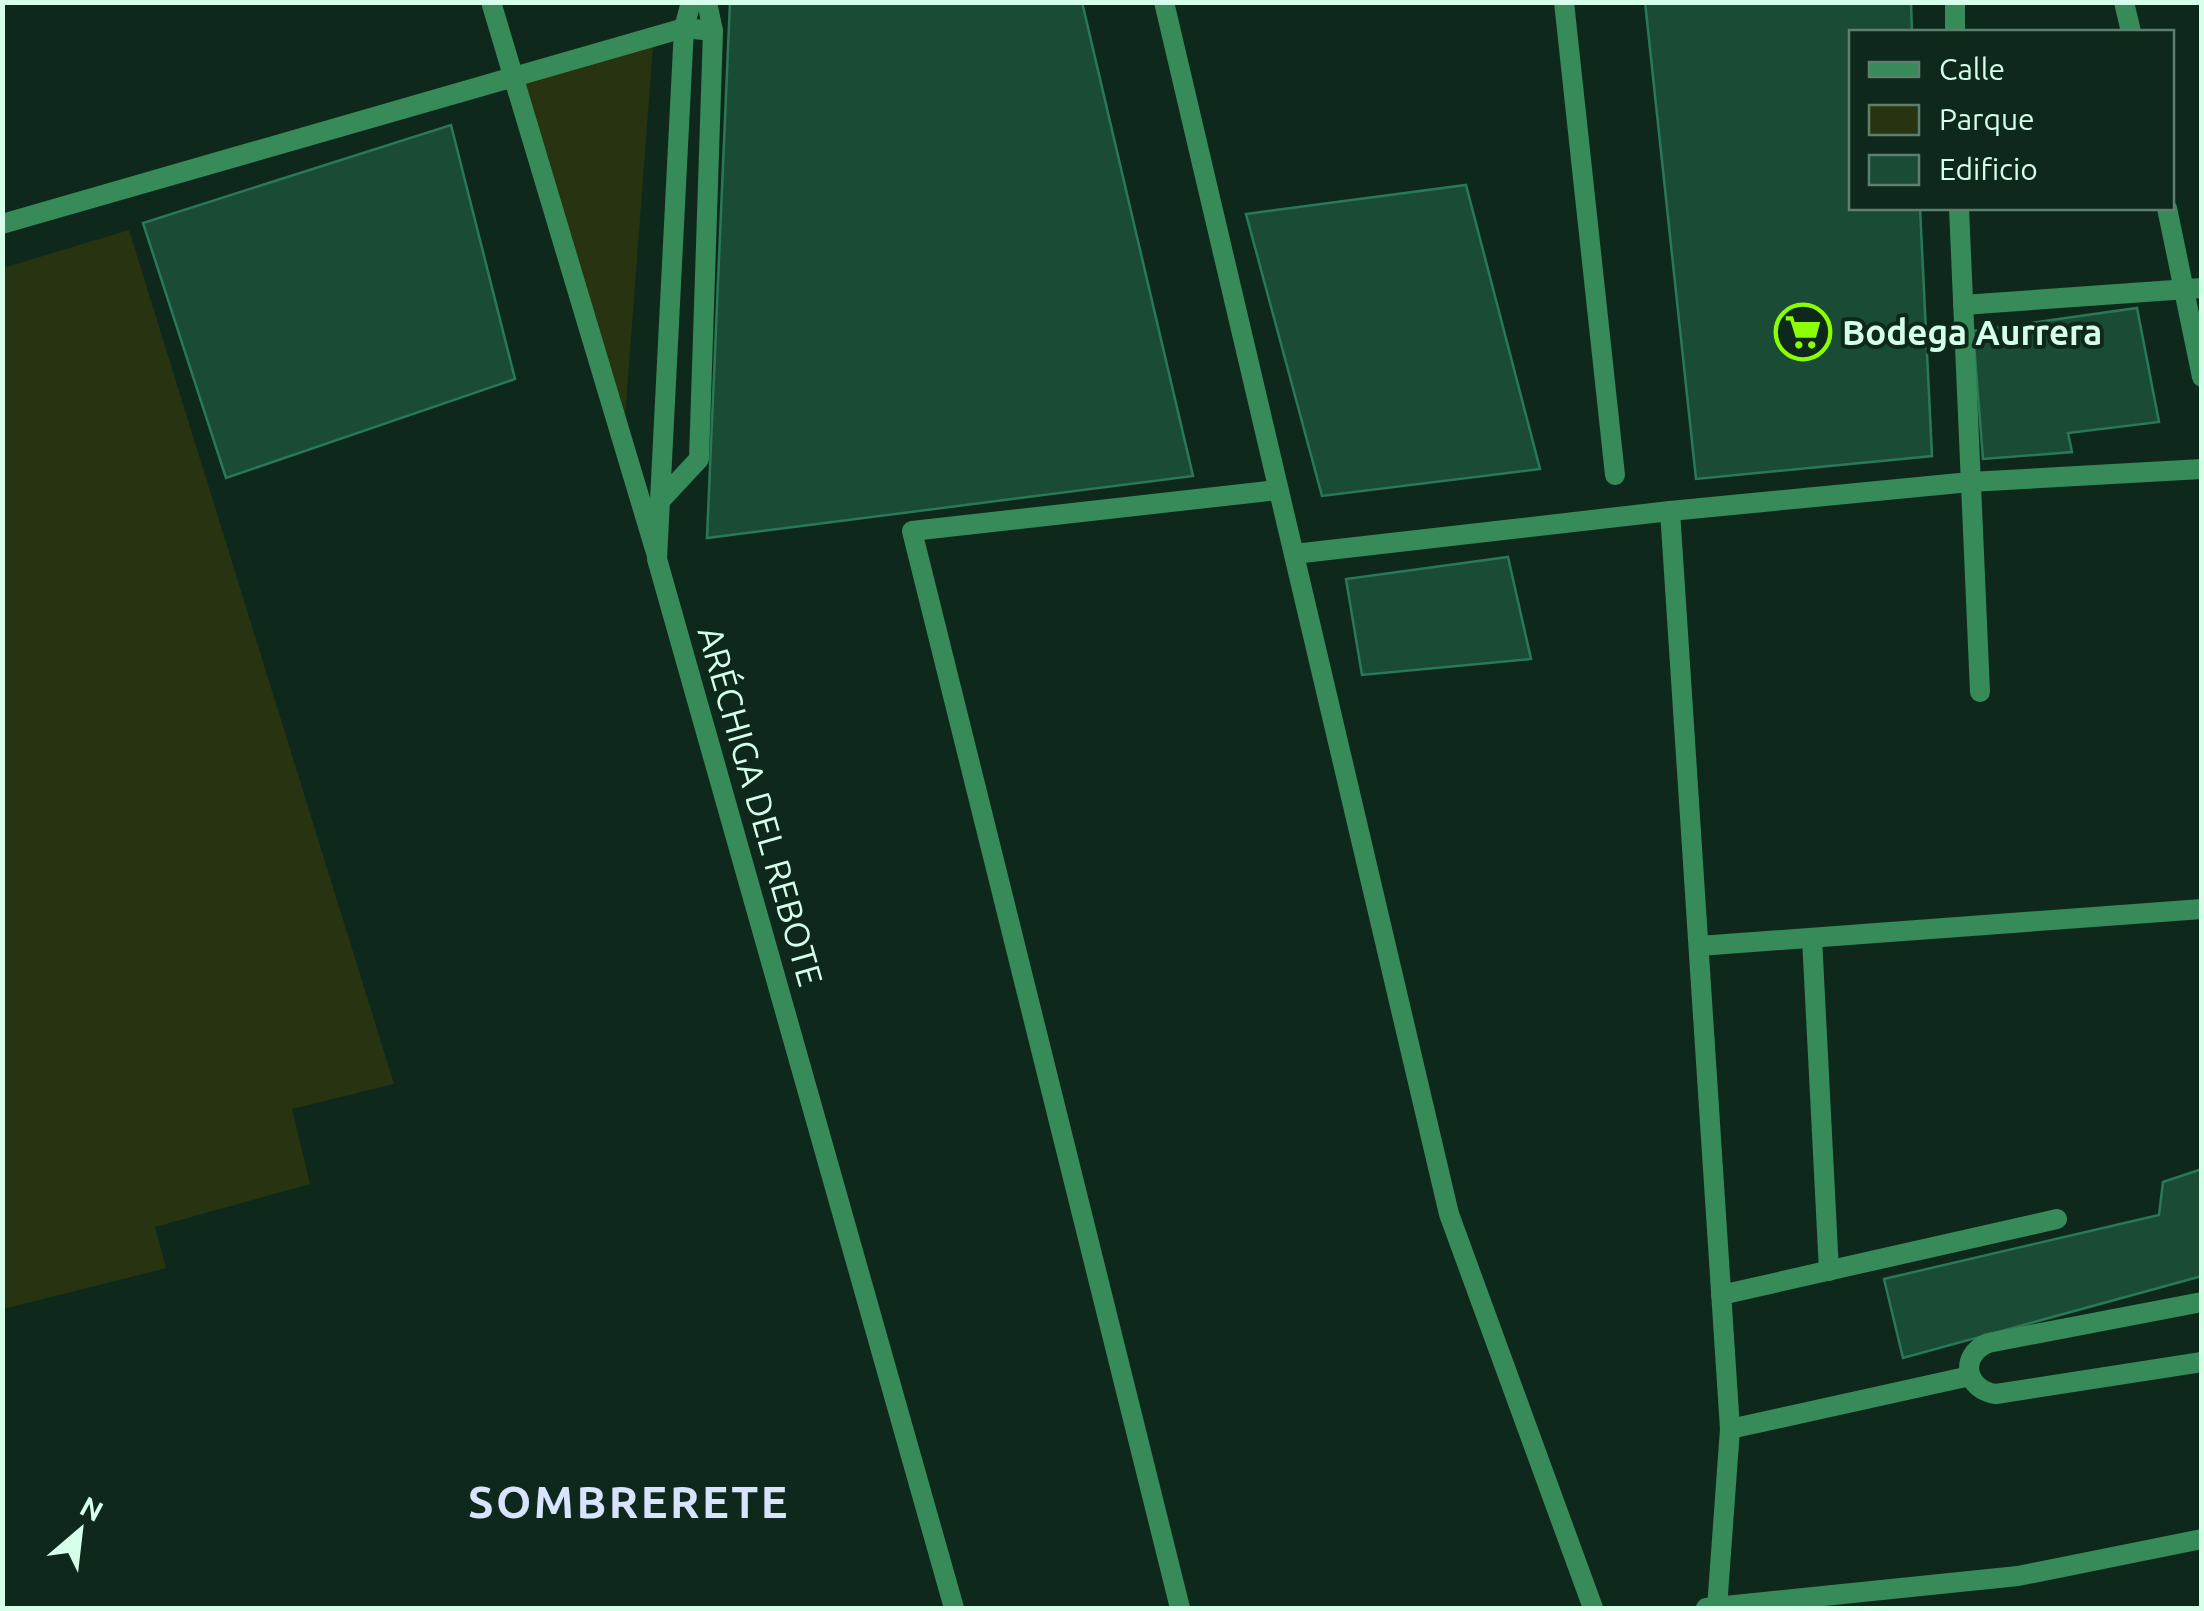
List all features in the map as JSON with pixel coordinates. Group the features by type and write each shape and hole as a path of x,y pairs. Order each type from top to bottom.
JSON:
{"street":[{"path":"491,2 658,559"},
{"name":"ARÉCHIGA DEL REBOTE","path":"691,2 684,28 658,559 954,1608"},
{"path":"659,502 700,459 712,31 707,2"},
{"path":"1164,2 1450,1214 1593,1608"},
{"path":"1564,2 1615,476"},
{"path":"1955,2 1955,30"},
{"path":"2124,2 2130,30"},
{"path":"2,224 684,28 712,31"},
{"path":"1959,210 1980,692"},
{"path":"2167,210 2192,289 2202,377"},
{"path":"1964,305 2192,289"},
{"path":"1294,554 1970,482 2202,469"},
{"path":"1180,1608 912,531 1278,490"},
{"path":"1670,511 1730,1429 1712,1608 2018,1576 2202,1539"},
{"path":"1698,946 2202,909"},
{"path":"1812,938 1829,1271"},
{"path":"1721,1295 2057,1219"},
{"path":"2202,1302 1988,1343 1974,1352 1968,1368 1980,1390 1996,1394 2202,1362"},
{"path":"1730,1429 1970,1376"}],"green space":[{"path":"653,46 624,430 522,82"},
{"path":"129,230 394,1084 292,1109 310,1184 155,1227 166,1268 3,1309 3,268"}],"building":[{"path":"730,2 1082,2 1193,476 707,538"},
{"name":"Bodega Aurrera","path":"1645,2 1911,2 1912,30 1849,30 1849,210 1920,210 1932,456 1696,479"},
{"path":"451,125 515,379 226,478 143,223"},
{"path":"1466,185 1540,469 1322,496 1246,214"},
{"path":"2137,308 2159,422 2068,433 2072,452 1983,459 1973,331"},
{"path":"1508,557 1531,659 1362,675 1346,579"},
{"path":"2202,1169 2202,1276 1903,1358 1884,1279 2159,1215 2163,1182"}],"place":[{"name":"Bodega Aurrera","path":"1803,332"}],"district":[{"name":"SOMBRERETE","path":"629,1501"}]}
